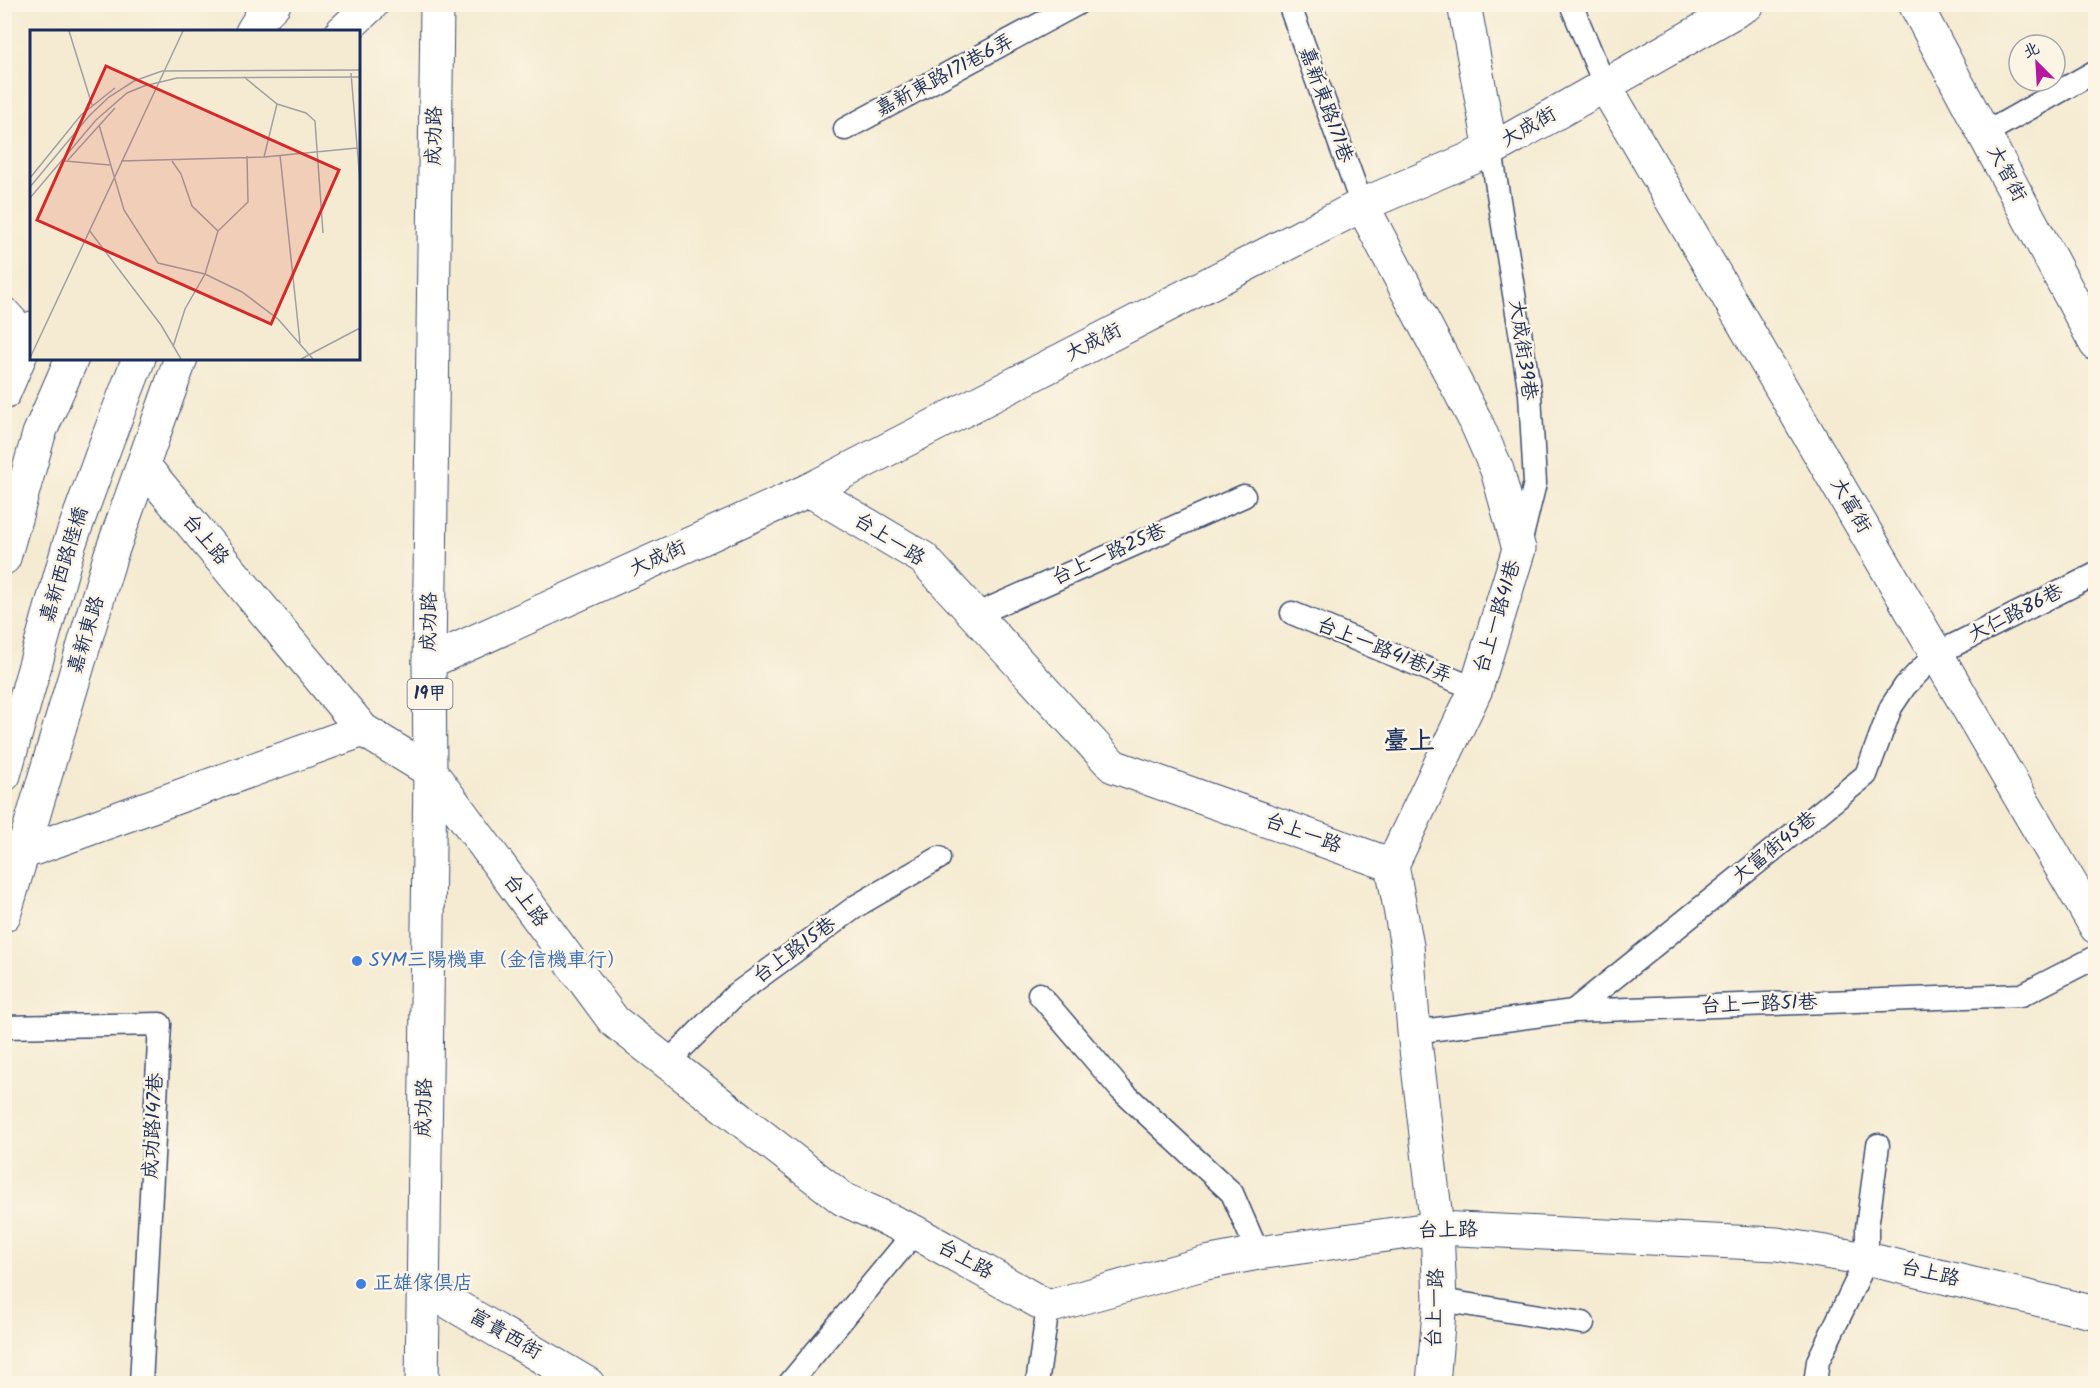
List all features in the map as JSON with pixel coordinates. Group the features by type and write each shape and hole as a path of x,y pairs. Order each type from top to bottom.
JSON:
{"street":[{"path":"344,30 372,4"},
{"name":"成功路","path":"422,1383 436,4"},
{"path":"1464,4 1491,150"},
{"name":"大成街","path":"429,662 809,490 1362,205 1491,150 1748,4"},
{"name":"大智街","path":"1915,4 2094,338"},
{"path":"237,30 262,18"},
{"name":"大富街","path":"1605,86 2096,927"},
{"name":"台上一路41巷","path":"1362,205 1475,420 1497,470 1519,549 1476,689 1392,866"},
{"path":"4,314 29,333 4,393"},
{"path":"4,558 39,434 71,360"},
{"name":"嘉新西路陸橋","path":"4,775 69,545 138,360"},
{"name":"嘉新東路","path":"4,915 13,851 110,557 180,360"},
{"name":"台上路","path":"143,465 363,730 430,771 614,1021 843,1199 915,1232 1048,1307 1206,1263 1258,1253 1437,1228 1777,1244 1866,1259 2096,1312"},
{"name":"台上一路","path":"809,490 922,558 1113,766 1392,866 1407,946 1414,1032 1437,1228 1440,1300 1433,1383"},
{"path":"13,851 363,730"},
{"name":"富貴西街","path":"423,1287 588,1383"}],"lane":[{"name":"嘉新東路171巷6弄","path":"845,129 1077,4"},
{"name":"嘉新東路171巷","path":"1288,4 1362,205"},
{"path":"1571,4 1605,86"},
{"path":"1984,134 2096,71"},
{"name":"大成街39巷","path":"1491,150 1530,394 1535,483 1519,549"},
{"name":"台上一路25巷","path":"975,615 1244,496"},
{"name":"大仁路86巷","path":"1936,654 2096,574"},
{"name":"台上一路41巷1弄","path":"1292,613 1476,689"},
{"name":"大富街45巷","path":"1573,1011 1866,775 1891,707 1905,686 1936,654"},
{"name":"台上路15巷","path":"667,1063 735,995 858,905 939,858"},
{"name":"台上一路51巷","path":"1414,1032 1573,1011 2022,995 2096,957"},
{"path":"1039,994 1121,1090 1232,1193 1258,1253"},
{"name":"成功路147巷","path":"4,1027 160,1024 141,1383"},
{"path":"1815,1383 1818,1361 1866,1259 1878,1145"},
{"path":"789,1383 915,1232"},
{"path":"1440,1300 1583,1323"},
{"path":"1037,1383 1048,1307"}],"place":[{"name":"SYM三陽機車（金信機車行）","path":"357,961"},
{"name":"正雄傢俱店","path":"361,1284"}],"district":[{"name":"臺上","path":"1409,742"}]}
